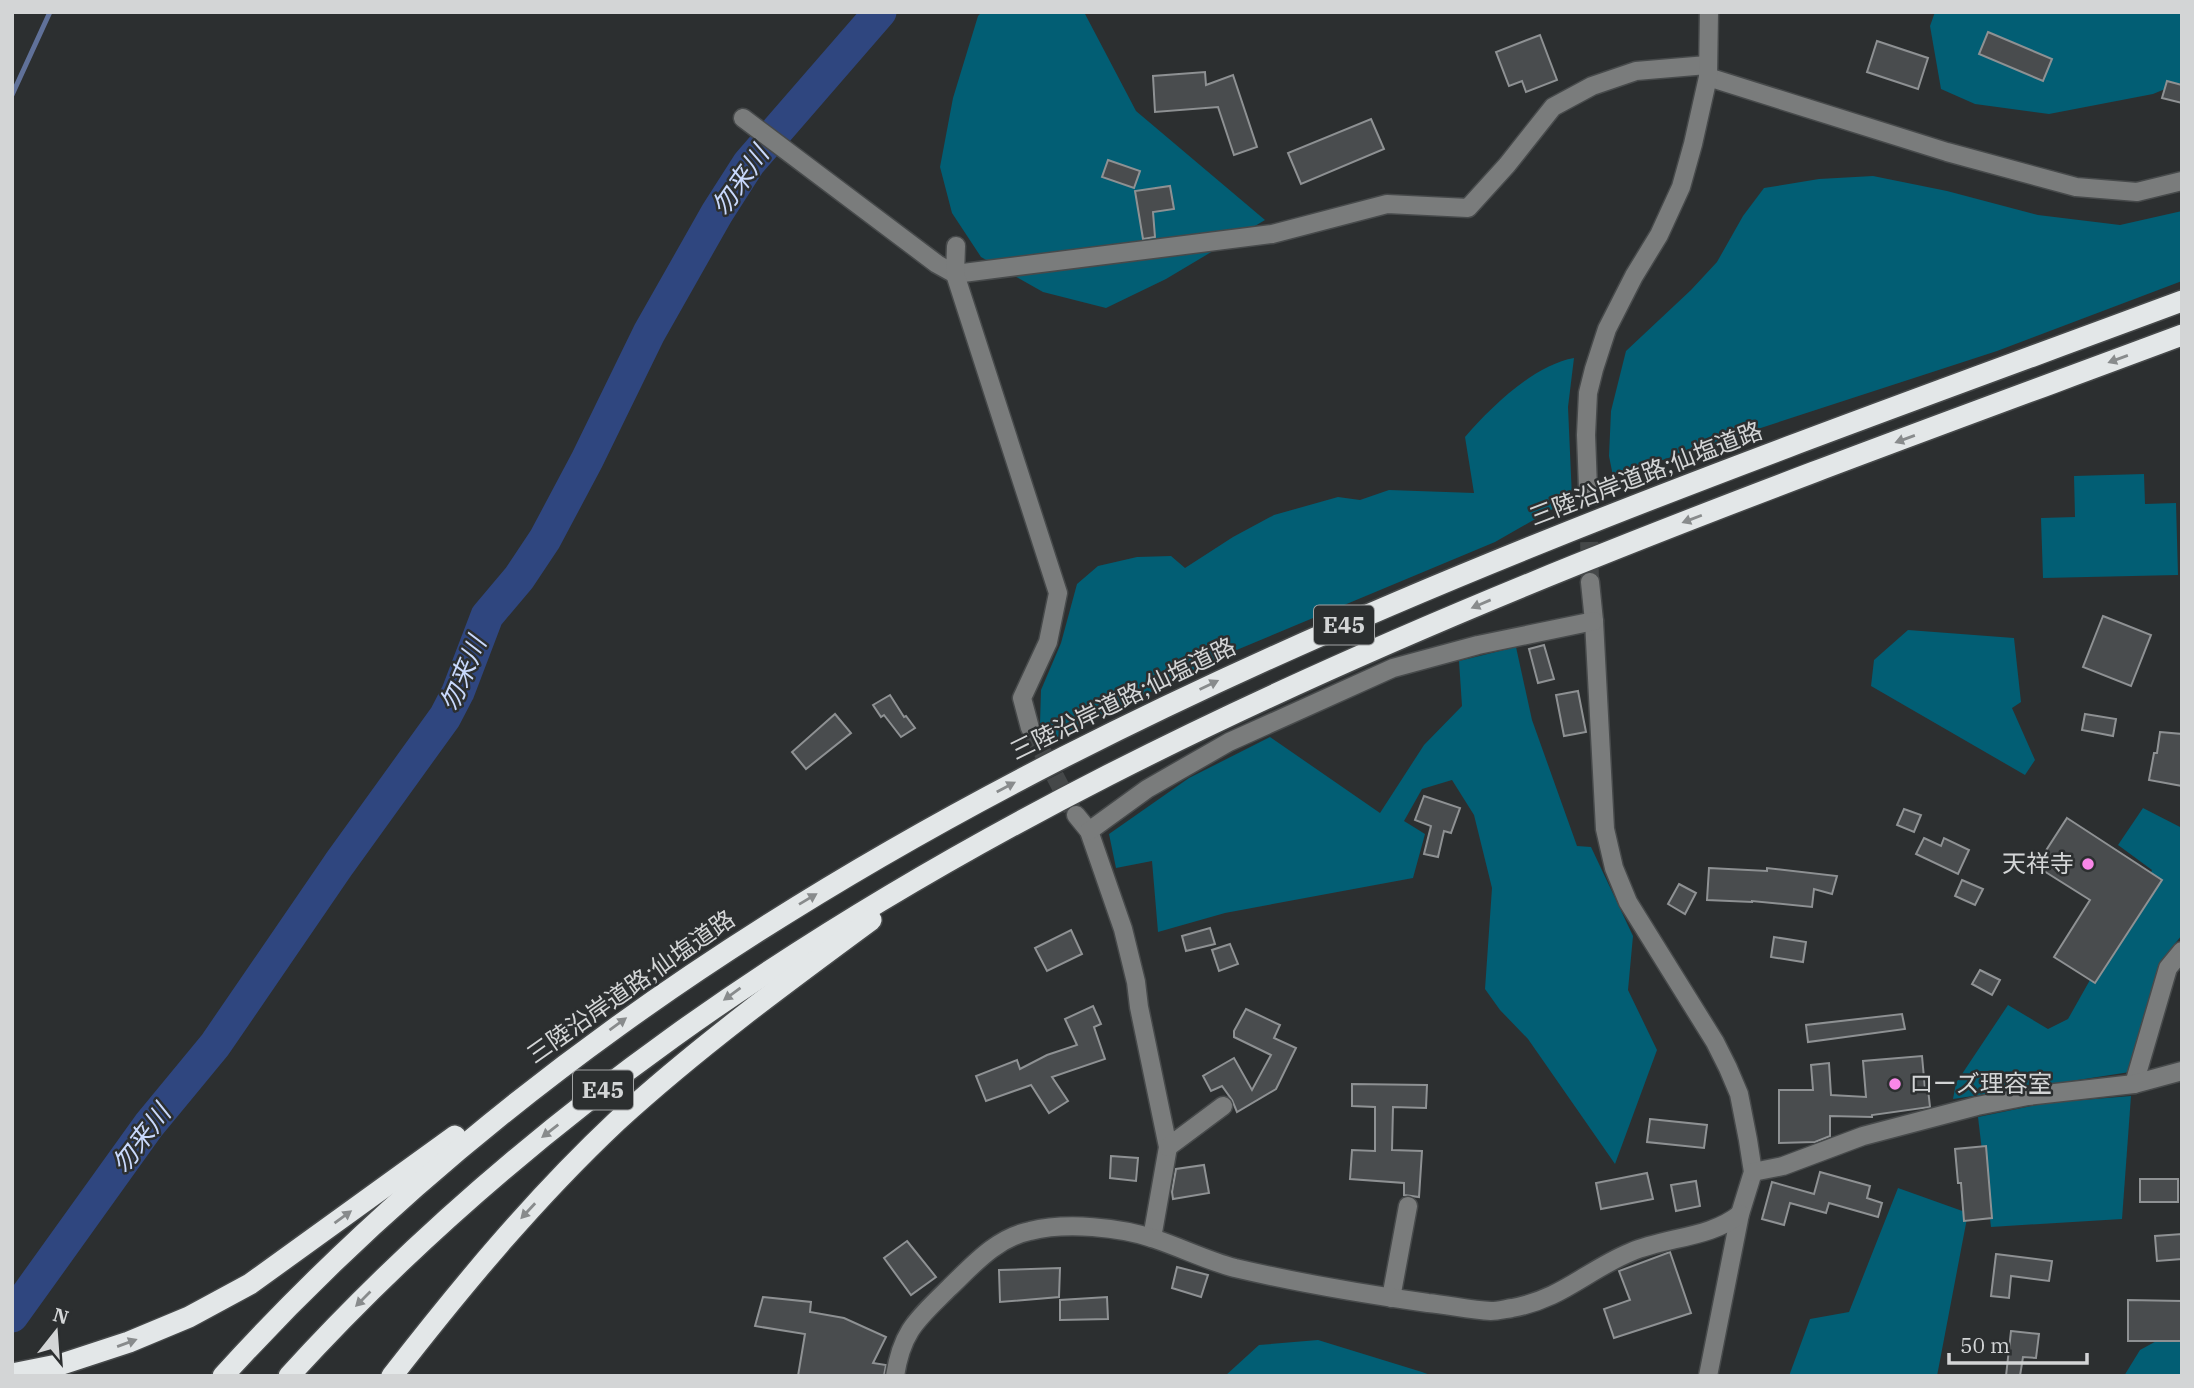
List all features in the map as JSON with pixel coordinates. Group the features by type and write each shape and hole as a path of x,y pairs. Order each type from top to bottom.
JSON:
{"highway":[{"name":"三陸沿岸道路;仙塩道路","path":"223,1376 281,1312 371,1225 467,1142 563,1065 685,978 835,883 1055,760 1232,674 1502,558 1669,492 2182,301"},
{"name":"E45","path":"289,1376 433,1229 640,1060 759,975 957,856 1158,748 1377,648 1680,523 2182,335"},
{"path":"393,1376 486,1258 543,1195 617,1122 669,1075 749,1011 957,856"},
{"path":"12,1374 62,1364 129,1342 189,1317 250,1284 460,1132 563,1065"}],"street":[{"path":"1588,488 1588,393 1594,369 1607,329 1634,275 1659,235 1681,187 1693,144 1707,71 1709,12"},
{"path":"743,118 954,274 1272,234 1387,204 1468,208 1507,165 1553,107 1592,86 1636,71 1707,71 1947,152 2076,187 2137,192 2182,181"},
{"path":"956,246 954,274 1058,593 1048,642 1022,698 1030,729"},
{"path":"1590,582 1605,830 1614,868 1628,902 1715,1042 1728,1068 1739,1094 1753,1172 1740,1214 1708,1376"},
{"path":"1088,831 1147,789 1229,742 1393,668 1594,621"},
{"path":"1076,815 1088,831 1123,929 1168,1147 1152,1238"},
{"path":"2134,1084 2168,968 2182,951"},
{"path":"1753,1172 1783,1166 1863,1136 1977,1106 2028,1096 2134,1084 2182,1071"},
{"path":"1168,1147 1223,1105"},
{"path":"1391,1298 1408,1206"},
{"path":"895,1376 898,1356 915,1321 994,1246 1028,1231 1072,1227 1100,1228 1152,1238 1232,1267 1391,1298 1494,1311 1530,1305 1555,1296 1633,1251 1726,1225 1740,1214"}],"shaded area":[{"path":"982,12 1084,12 1136,111 1265,220 1166,279 1106,308 1043,292 981,257 952,213 940,167 953,98 978,16"},
{"path":"1935,12 2182,12 2182,82 2153,94 2049,114 1975,104 1941,89 1930,26"},
{"path":"1873,176 1947,191 2038,215 2120,225 2182,211 2182,281 1997,351 1613,476 1609,456 1611,411 1626,351 1717,262 1743,216 1764,188 1819,179"},
{"path":"1574,358 1568,407 1572,498 1495,542 1215,659 1053,742 1040,724 1041,690 1061,643 1077,584 1098,566 1137,557 1171,556 1185,568 1274,515 1338,497 1360,500 1389,490 1474,493 1465,437 1500,401 1529,378 1559,362"},
{"path":"2144,474 2145,504 2176,503 2178,575 2043,578 2041,518 2075,517 2074,476"},
{"path":"1908,630 2014,638 2021,702 2012,708 2035,760 2025,775 1871,686 1874,660"},
{"path":"1516,647 1532,720 1577,846 1591,847 1633,936 1628,990 1657,1050 1615,1164 1528,1039 1500,1010 1485,989 1492,888 1474,815 1452,780 1422,789 1404,821 1425,834 1413,878 1225,913 1158,932 1152,861 1116,868 1109,834 1189,778 1270,737 1380,813 1424,745 1462,706 1459,661"},
{"path":"2143,808 2182,828 2182,935 2168,952 2130,1072 1953,1099 1956,1083 2008,1005 2048,1029 2068,1019 2099,964 2131,921 2152,870 2118,845"},
{"path":"2131,1096 2122,1219 1991,1227 1978,1117 2046,1103"},
{"path":"1898,1188 1968,1213 1937,1376 1789,1376 1810,1319 1849,1312"},
{"path":"2182,1327 2182,1376 2124,1376 2140,1350"},
{"path":"1318,1340 1433,1376 1225,1376 1259,1345"}],"building":[{"path":"1988,32 2052,59 2043,81 1979,54"},
{"path":"1540,35 1557,80 1526,92 1522,81 1509,86 1496,52"},
{"path":"1877,41 1928,58 1918,89 1867,72"},
{"path":"1205,72 1206,85 1233,75 1257,147 1234,155 1218,107 1155,112 1153,76"},
{"path":"2167,81 2182,85 2182,103 2162,98"},
{"path":"1371,119 1384,149 1301,184 1288,153"},
{"path":"1108,160 1140,171 1134,188 1102,177"},
{"path":"1170,186 1174,209 1153,212 1155,237 1143,239 1135,191"},
{"path":"2103,616 2151,635 2131,686 2083,667"},
{"path":"1544,645 1554,679 1538,683 1529,649"},
{"path":"1578,691 1586,732 1564,736 1556,695"},
{"path":"890,695 904,717 906,716 915,728 901,737 873,705"},
{"path":"835,714 851,733 806,769 792,752"},
{"path":"2085,714 2116,719 2113,736 2082,730"},
{"path":"2160,732 2182,734 2182,786 2149,780"},
{"path":"1424,796 1460,808 1451,833 1444,831 1438,857 1424,854 1431,826 1415,820"},
{"path":"1904,809 1921,815 1914,832 1897,825"},
{"path":"2067,818 2162,880 2095,983 2054,957 2090,900 2036,866"},
{"path":"1924,838 1941,846 1944,838 1969,850 1958,874 1916,854"},
{"path":"1709,868 1767,871 1767,868 1837,876 1832,894 1814,889 1812,907 1707,900"},
{"path":"1962,880 1983,889 1975,905 1955,896"},
{"path":"1679,884 1696,893 1685,914 1668,904"},
{"path":"1210,928 1215,944 1186,951 1182,936"},
{"path":"1071,930 1082,954 1047,971 1035,948"},
{"path":"1774,937 1806,942 1803,962 1771,957"},
{"path":"1230,944 1238,964 1219,971 1212,950"},
{"path":"1980,970 2000,980 1992,995 1972,984"},
{"path":"1093,1006 1101,1024 1094,1027 1105,1059 1052,1077 1068,1101 1049,1113 1031,1085 986,1101 976,1076 1017,1060 1020,1069 1047,1055 1077,1045 1065,1019"},
{"path":"1246,1009 1280,1025 1274,1038 1296,1048 1276,1089 1237,1112 1222,1086 1211,1091 1203,1076 1234,1058 1252,1090 1271,1055 1234,1037 1234,1031"},
{"path":"1902,1014 1905,1029 1808,1042 1806,1025"},
{"path":"1922,1056 1925,1089 1928,1089 1930,1107 1872,1117 1830,1116 1830,1136 1815,1142 1779,1143 1779,1090 1813,1090 1811,1065 1829,1063 1831,1095 1866,1097 1863,1061"},
{"path":"1352,1084 1427,1085 1426,1108 1393,1107 1392,1150 1422,1151 1419,1197 1404,1195 1404,1183 1350,1179 1352,1150 1375,1151 1375,1107 1352,1106"},
{"path":"1650,1119 1707,1125 1704,1148 1647,1142"},
{"path":"1986,1146 1992,1218 1964,1221 1955,1149"},
{"path":"1111,1156 1138,1158 1136,1181 1110,1178"},
{"path":"1204,1165 1209,1193 1173,1199 1176,1169"},
{"path":"1820,1172 1870,1186 1867,1198 1882,1203 1878,1217 1829,1203 1826,1213 1790,1203 1784,1225 1762,1219 1772,1182 1814,1194"},
{"path":"1647,1173 1653,1199 1601,1209 1596,1183"},
{"path":"2140,1179 2178,1179 2178,1202 2140,1202"},
{"path":"1696,1181 1700,1206 1676,1211 1671,1185"},
{"path":"2182,1234 2182,1259 2157,1261 2155,1236"},
{"path":"907,1241 936,1277 911,1295 884,1258"},
{"path":"1670,1252 1691,1313 1614,1338 1604,1309 1630,1300 1619,1271"},
{"path":"1996,1254 2052,1261 2049,1281 2011,1276 2009,1298 1991,1296"},
{"path":"1177,1267 1208,1275 1201,1297 1172,1288"},
{"path":"1060,1268 1059,1297 1000,1302 999,1270"},
{"path":"763,1297 811,1302 810,1312 844,1318 886,1337 873,1363 886,1365 884,1376 798,1376 805,1334 755,1326"},
{"path":"1107,1297 1108,1319 1060,1320 1060,1300"},
{"path":"2128,1300 2182,1301 2181,1341 2128,1341"},
{"path":"2011,1331 2039,1334 2036,1358 2023,1357 2020,1376 2006,1376"}],"waterway":[{"path":"12,95 50,12"},
{"name":"勿来川","path":"12,1316 149,1125 215,1045 339,864 445,717 458,692 487,616 519,578 545,539 649,333 717,213 749,163 880,12"}],"tunnel":[{"path":"1588,488 1590,582"},
{"path":"1030,728 1072,809"}],"place":[{"name":"天祥寺","path":"2088,864"},
{"name":"ローズ理容室","path":"1895,1084"}]}
